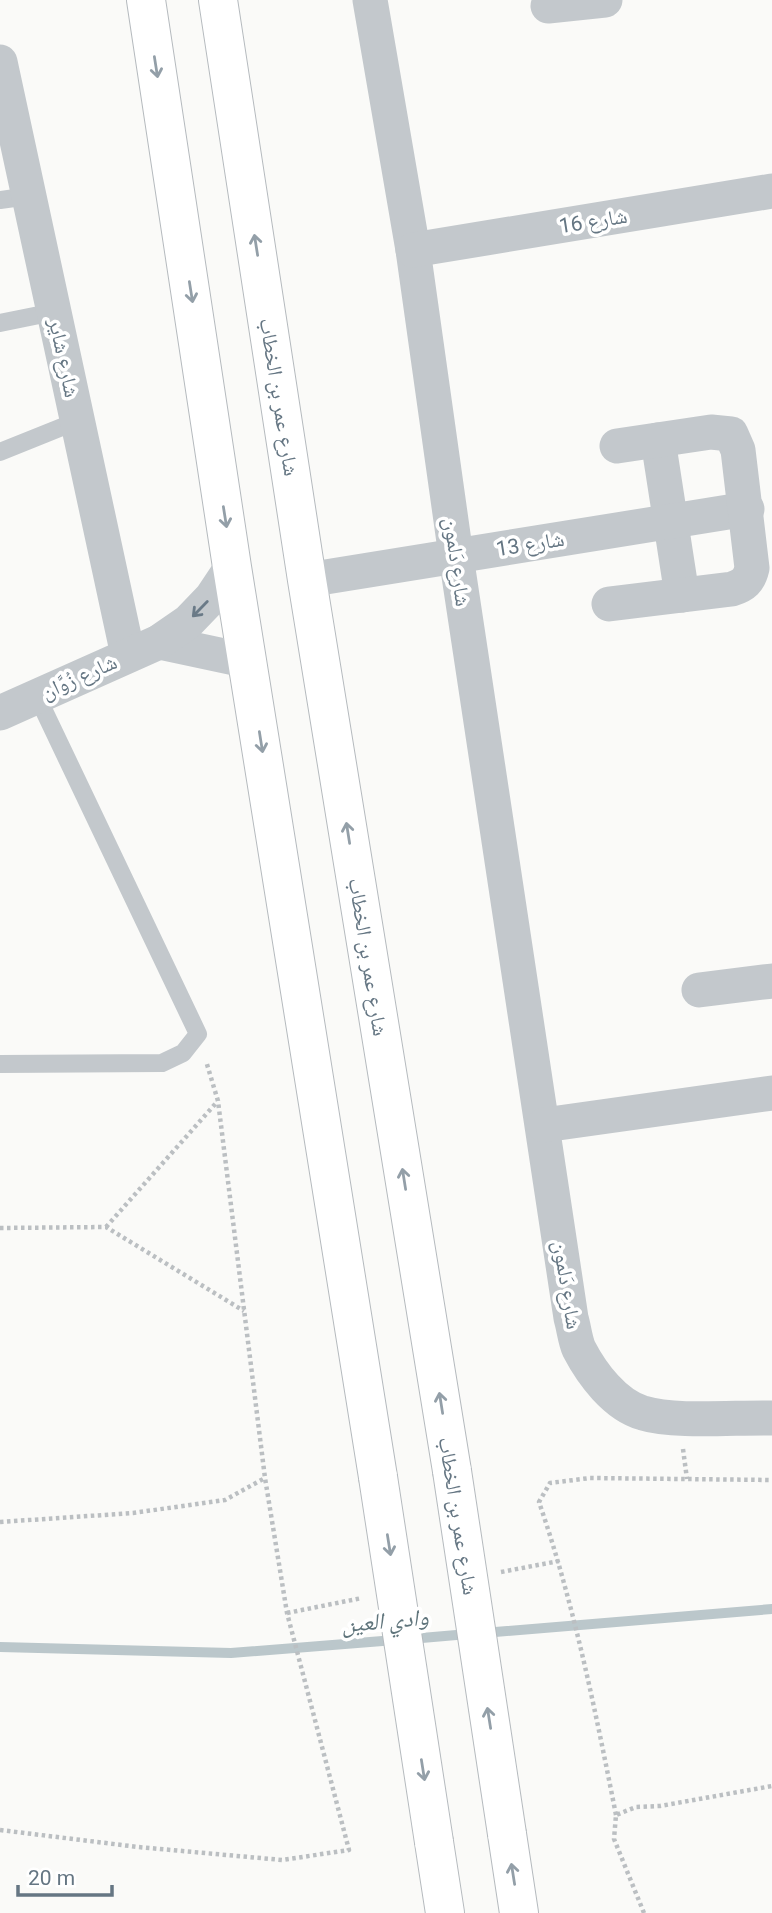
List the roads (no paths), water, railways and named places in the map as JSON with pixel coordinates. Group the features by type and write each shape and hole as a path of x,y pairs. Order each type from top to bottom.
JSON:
{"main road":[{"path":"146,0 232,567 379,1477 445,1913"},
{"name":"شارع عمر بن الخطاب","path":"218,0 307,580 452,1471 519,1913"}],"street":[{"name":"شارع دَلمون","path":"370,0 413,250 456,556 544,1125 571,1318 578,1347 616,1399 642,1413 679,1417 772,1418"},
{"path":"548,6 603,0"},
{"name":"شارع شاير","path":"0,62 14,198 54,312 77,421 143,649"},
{"name":"شارع 16","path":"413,250 772,191"},
{"path":"609,604 742,586 750,579 752,557 738,450 731,434 711,432 617,446"},
{"path":"658,440 681,595"},
{"name":"شارع 13","path":"307,580 747,509"},
{"name":"شارع زُوَّان","path":"0,713 143,649 188,622 212,597 232,567"},
{"path":"143,649 189,647 248,661"},
{"path":"699,990 772,981"},
{"path":"544,1125 772,1093"}],"lane":[{"path":"0,323 54,312"},
{"path":"0,452 77,421"},
{"path":"0,1064 163,1063 183,1053 198,1034 37,696"}],"waterway":[{"name":"وادي العين","path":"483,1633 772,1609"},
{"name":"وادي العين","path":"410,1639 468,1634"},
{"name":"وادي العين","path":"0,1647 231,1653 395,1640"}]}
